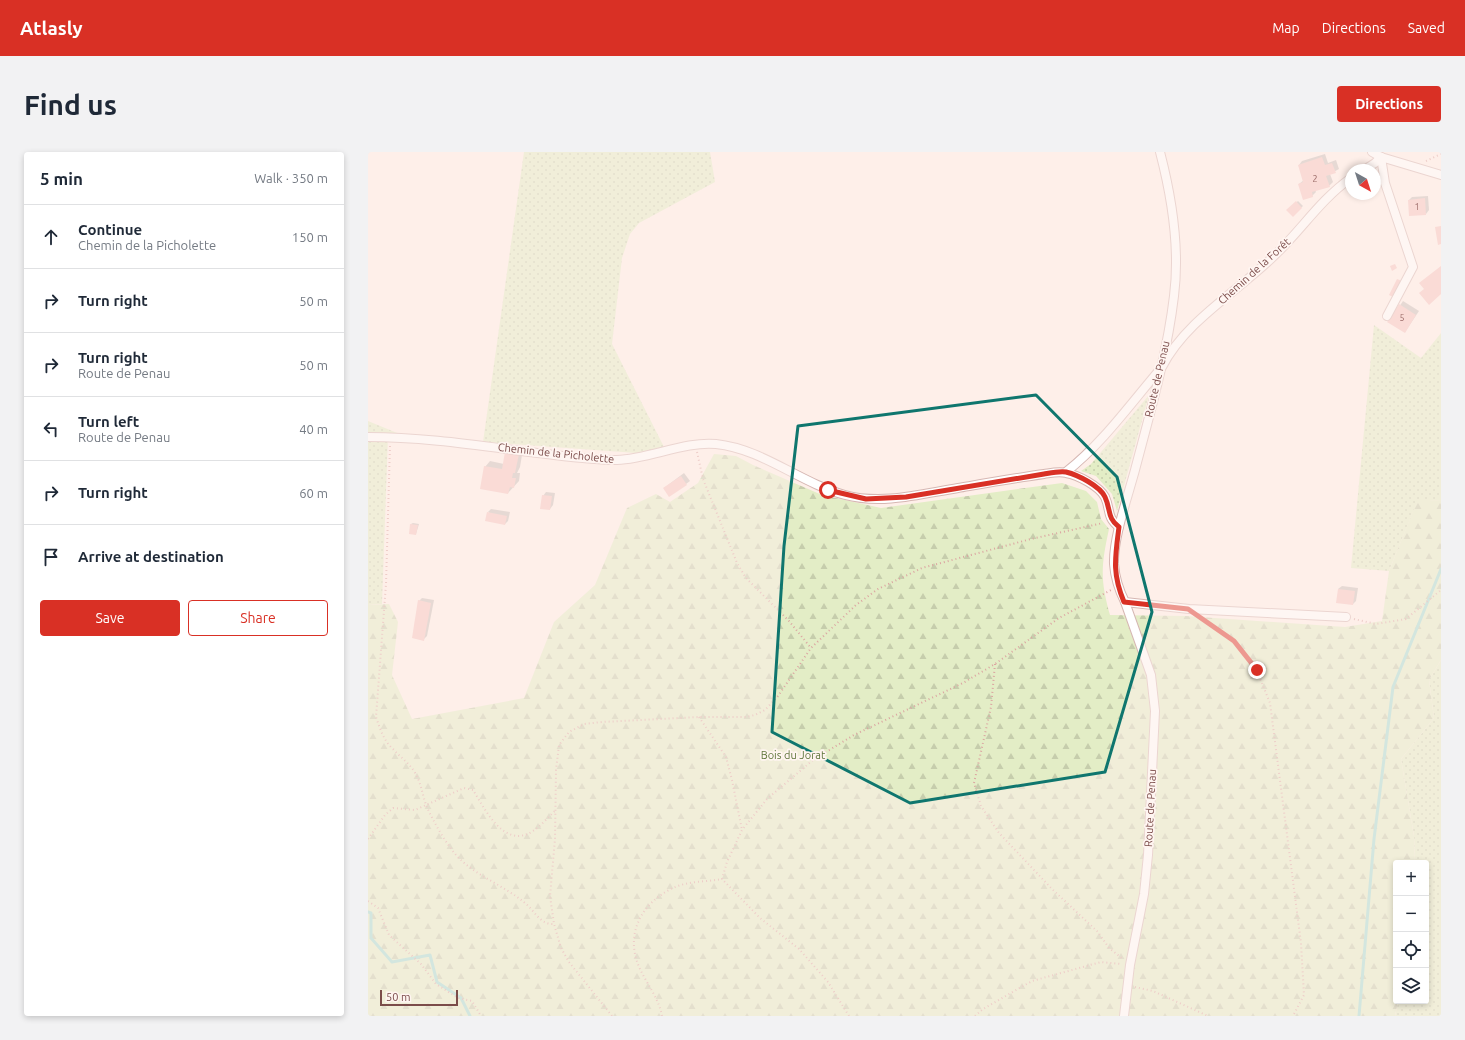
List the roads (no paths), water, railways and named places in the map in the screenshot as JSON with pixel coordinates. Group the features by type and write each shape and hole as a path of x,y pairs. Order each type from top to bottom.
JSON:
{"street":[{"name":"Route de Penau","path":"1124,1016 1130,965 1144,894 1148,855 1154,711 1151,675 1118,586 1114,563 1119,527 1162,367 1174,296 1176,266 1174,232 1160,152"},
{"path":"1372,152 1381,157 1441,175"},
{"path":"1374,164 1381,157"},
{"path":"1381,157 1385,183 1413,267 1387,316"},
{"name":"Chemin de la Forêt","path":"1162,367 1168,354 1198,322 1276,254 1328,196 1345,183"},
{"path":"1119,527 1111,521 1105,498 1099,489 1092,484 1066,472 1084,458 1162,367"},
{"name":"Chemin de la Picholette","path":"368,437 390,437 586,459 617,460 649,456 695,445 715,444 756,455 828,490 866,499 906,497 1044,474 1066,472"},
{"path":"1124,602 1188,609 1346,617"}],"waterway":[{"path":"1359,1016 1374,839 1393,687 1441,569"},
{"path":"368,912 371,913 371,938 392,962 430,955 437,982 461,998 470,1016"}],"park label":[{"name":"Bois du Jorat","path":"793,755"}]}
